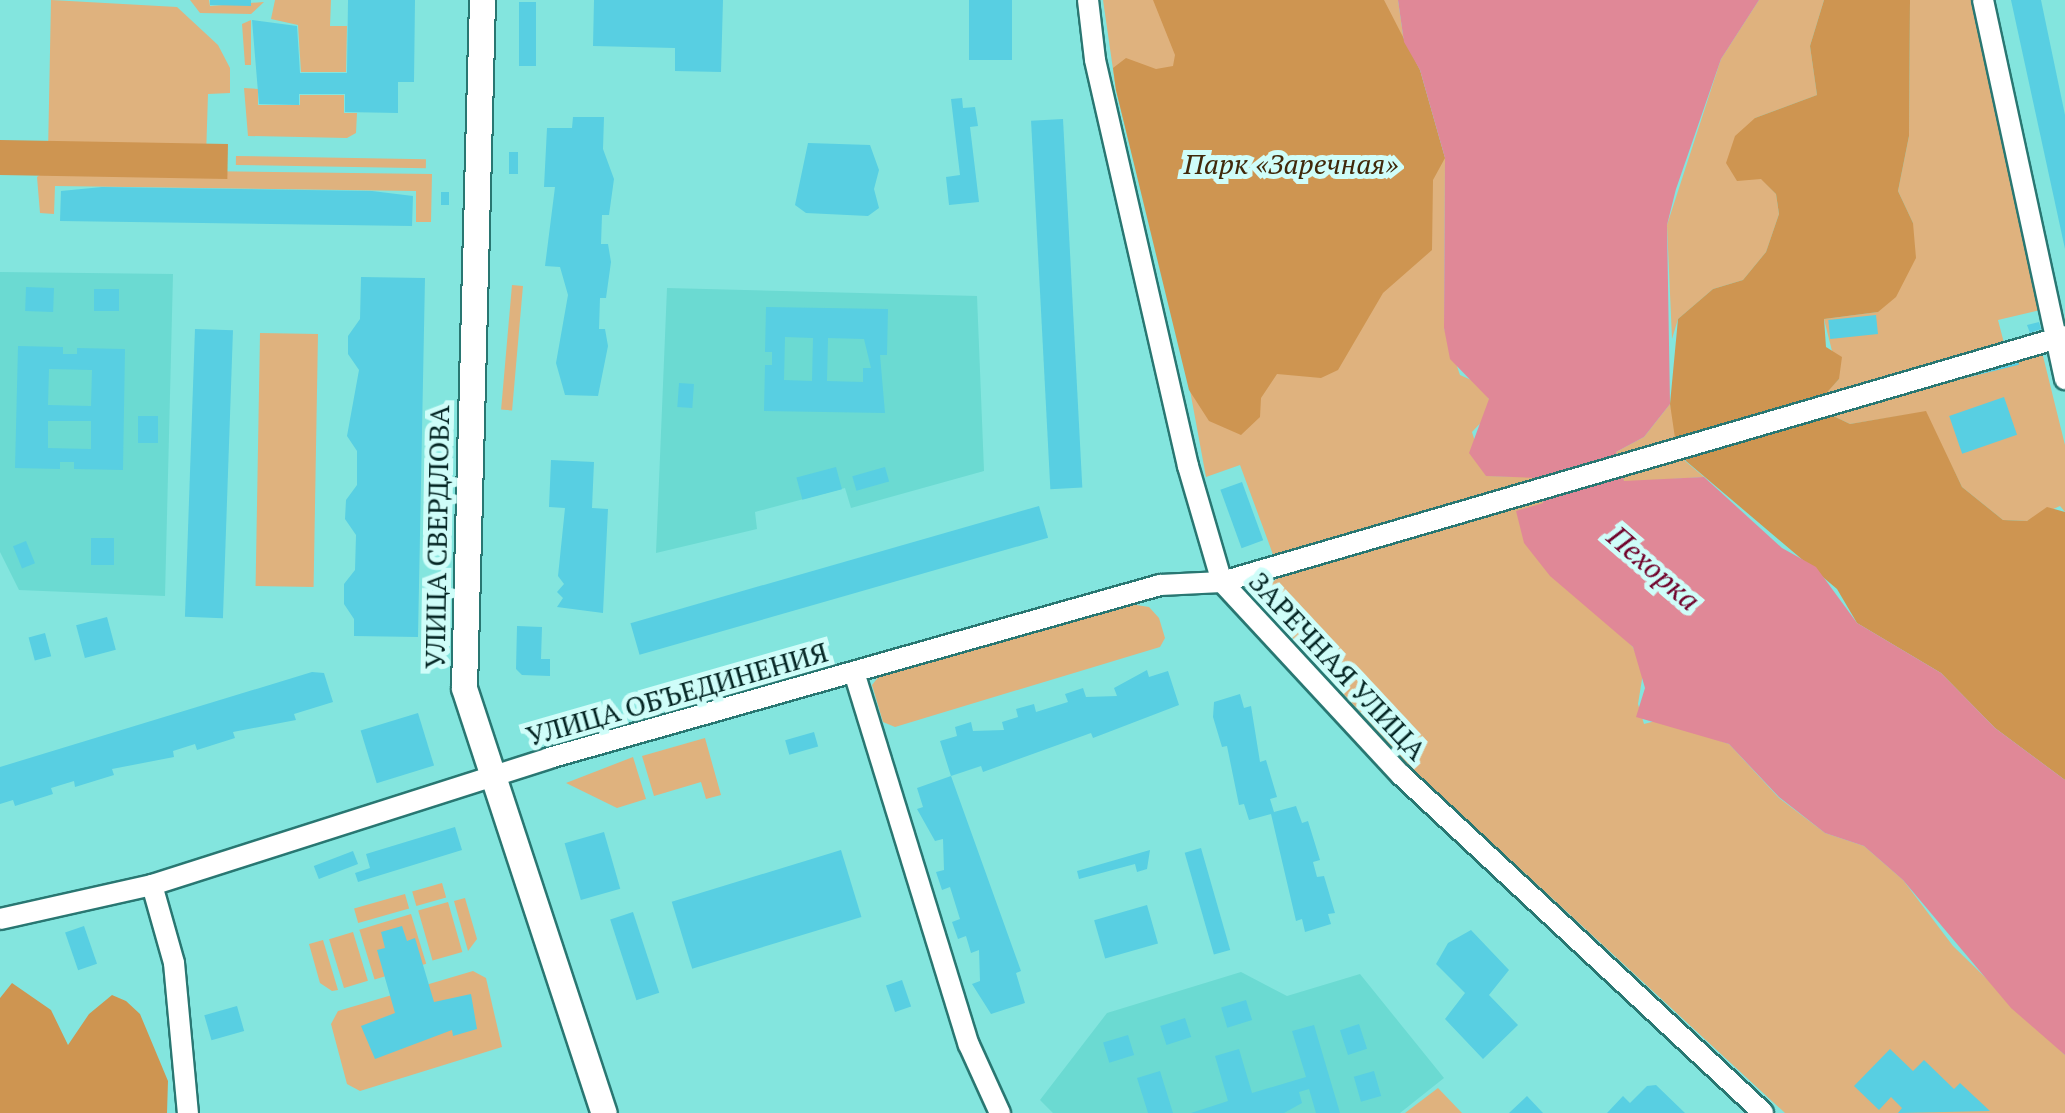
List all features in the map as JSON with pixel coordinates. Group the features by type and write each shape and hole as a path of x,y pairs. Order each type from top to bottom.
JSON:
{"main road":[{"name":"УЛИЦА СВЕРДЛОВА","path":"482,0 464,688 604,1113"}],"street":[{"name":"ЗАРЕЧНАЯ УЛИЦА","path":"1088,0 1188,466 1222,582 1401,775 1763,1113"},
{"path":"1982,0 2061,337 2065,380"},
{"name":"УЛИЦА ОБЪЕДИНЕНИЯ","path":"0,918 152,885 494,776 854,672 1160,585 1222,582 2061,337"},
{"path":"854,672 969,1046 1000,1113"},
{"path":"152,885 174,963 188,1113"}],"shaded area":[{"path":"0,272 173,274 165,596 19,590 0,552"},
{"path":"667,288 977,296 984,471 851,508 845,488 755,512 757,529 656,553"},
{"path":"1241,972 1287,996 1360,974 1444,1078 1400,1113 1053,1113 1040,1100 1107,1013"}],"green space":[{"path":"51,0 177,7 218,45 230,68 230,93 208,94 206,157 48,153"},
{"path":"190,0 209,0 210,6 264,2 251,14 200,13"},
{"path":"275,0 331,0 330,26 347,26 346,72 301,72 298,25 271,19"},
{"path":"1103,0 1398,0 1404,42 1445,158 1444,328 1460,375 1478,383 1489,399 1489,414 1472,432 1486,476 1536,477 1543,503 1610,624 1633,647 1643,673 1638,704 1644,724 1659,720 1729,744 1779,798 1825,833 1864,846 1903,880 1953,946 2065,1055 2065,1113 1785,1113 1412,769 1270,613 1272,583 1280,575 1399,541 1398,533 1275,560 1240,465 1206,477 1187,374 1116,90"},
{"name":"Парк «Заречная»","path":"1153,0 1384,0 1420,70 1445,158 1433,180 1432,250 1383,293 1338,370 1321,378 1277,374 1261,398 1260,417 1241,435 1209,421 1189,390 1116,90 1113,68 1126,58 1156,69 1173,66 1175,55"},
{"path":"1759,0 1824,0 1810,46 1817,95 1755,118 1761,178 1776,194 1779,214 1766,252 1743,280 1713,289 1678,319 1672,339 1667,225 1721,59"},
{"path":"1824,0 1910,0 1909,136 1898,191 1913,223 1916,258 1896,297 1878,312 1824,319 1826,347 1842,357 1839,379 1821,399 1825,412 1850,424 1926,411 1962,487 2003,520 2027,521 2047,507 2065,512 2065,780 1995,728 1941,673 1857,623 1837,589 1686,461 1675,438 1670,404 1678,319 1713,289 1743,280 1766,252 1779,214 1776,194 1761,179 1737,181 1726,163 1735,136 1755,118 1817,95 1810,46"},
{"path":"1910,0 1971,0 2040,310 1998,320 2004,343 1821,398 1839,379 1824,319 1878,312 1913,223 1898,191 1909,136"},
{"path":"251,20 251,65 245,65 242,24"},
{"path":"244,88 258,89 258,105 300,105 300,95 344,95 344,113 357,113 356,133 347,138 248,136"},
{"path":"0,140 228,144 227,179 0,175"},
{"path":"236,156 426,159 426,168 236,165"},
{"path":"48,169 432,174 431,222 416,222 416,191 55,186 54,214 40,213 37,177"},
{"path":"512,285 523,286 512,410 501,410"},
{"path":"260,333 318,334 314,587 256,586"},
{"path":"2041,348 2065,445 2065,512 2060,506 2027,521 2003,520 1962,487 1925,412 1850,424 1825,412"},
{"path":"1670,404 1685,461 1704,477 1624,482 1616,452 1644,437"},
{"path":"1124,603 1149,607 1159,618 1165,638 1160,647 895,727 883,722 872,685 880,675"},
{"path":"705,738 721,795 706,799 701,782 654,796 642,756"},
{"path":"633,757 646,799 617,808 566,783"},
{"path":"442,883 446,897 416,906 412,892"},
{"path":"405,894 409,908 358,923 354,909"},
{"path":"465,898 477,939 468,951 454,901"},
{"path":"448,902 462,952 433,961 418,911"},
{"path":"411,914 426,964 375,980 359,930"},
{"path":"353,932 368,981 344,988 329,939"},
{"path":"323,940 338,990 332,991 320,983 309,944"},
{"path":"473,971 486,978 502,1047 360,1091 347,1084 331,1024 338,1011"},
{"path":"12,983 51,1010 68,1045 89,1014 112,995 126,1001 140,1014 168,1081 167,1113 0,1113 0,998"},
{"path":"1438,1088 1462,1113 1405,1113"}],"water":[{"name":"Пехорка","path":"1398,0 1759,0 1721,59 1676,189 1667,225 1670,404 1644,437 1616,452 1624,481 1704,477 1782,548 1816,567 1857,623 1941,673 1995,728 2065,780 2065,1055 2011,1008 1903,880 1864,846 1825,833 1779,797 1729,744 1636,717 1645,688 1633,647 1550,576 1524,543 1516,511 1543,503 1536,478 1486,476 1469,453 1489,399 1450,359 1444,328 1445,158 1420,70 1404,42"}],"building":[{"path":"210,0 251,0 251,6 210,5"},
{"path":"348,0 415,0 414,82 398,82 398,113 345,112 345,94 299,94 299,105 259,104 252,20 297,26 300,73 347,73"},
{"path":"594,0 723,0 721,72 675,71 675,48 593,46"},
{"path":"969,0 1012,0 1012,60 969,60"},
{"path":"2011,0 2041,0 2065,115 2065,249"},
{"path":"519,2 536,2 536,66 519,66"},
{"path":"962,98 963,108 975,107 978,126 970,127 979,202 949,205 946,177 960,175 951,99"},
{"path":"573,117 604,117 603,149 614,179 609,215 602,215 601,244 608,244 611,262 606,298 600,298 599,329 605,329 608,346 598,396 565,395 556,363 568,295 560,267 545,266 555,187 544,187 547,128 572,128"},
{"path":"1063,119 1082,487 1050,489 1031,121"},
{"path":"808,143 870,145 879,170 874,189 879,208 868,216 806,213 795,205"},
{"path":"509,152 518,152 518,174 509,174"},
{"path":"102,187 372,191 413,196 412,226 60,221 61,191"},
{"path":"441,192 449,192 449,205 441,205"},
{"path":"361,277 425,278 418,637 354,636 354,619 344,604 344,584 355,570 356,535 345,519 346,500 357,485 357,451 347,436 359,370 348,354 348,336 360,319"},
{"path":"26,287 54,288 53,312 25,311"},
{"path":"94,289 119,289 119,311 94,311"},
{"path":"766,307 888,309 887,355 880,355 885,413 764,411 765,365 772,365 772,352 765,352","holes":["785,337 813,338 812,381 784,380","828,338 864,339 871,368 863,368 863,382 827,381"]},
{"path":"1876,315 1878,334 1830,339 1828,320"},
{"path":"2039,322 2041,329 2030,333 2027,325"},
{"path":"195,329 233,330 223,618 185,617"},
{"path":"18,346 63,347 63,354 77,354 77,348 125,349 123,470 74,469 74,462 60,462 60,469 15,468","holes":["49,369 92,370 91,406 48,405","48,421 91,421 91,449 48,448"]},
{"path":"2017,357 2019,365 1936,385 1935,378"},
{"path":"679,383 694,384 692,408 677,407"},
{"path":"2004,397 2017,435 1962,454 1949,416"},
{"path":"138,416 158,416 158,443 138,443"},
{"path":"551,460 594,462 592,508 608,509 603,613 557,607 563,598 557,592 564,584 558,576 565,508 549,507"},
{"path":"836,467 842,489 802,500 796,478"},
{"path":"885,467 889,481 856,491 852,476"},
{"path":"1242,482 1263,540 1242,548 1220,490"},
{"path":"1039,506 1048,538 640,655 630,623"},
{"path":"91,538 114,538 114,565 91,565"},
{"path":"26,541 35,563 22,568 13,546"},
{"path":"107,617 116,650 85,658 76,625"},
{"path":"517,626 542,627 541,659 550,659 550,676 522,675 516,669"},
{"path":"45,633 51,656 35,661 29,637"},
{"path":"1147,670 1149,677 1168,671 1179,705 1093,738 1091,733 983,772 981,766 951,776 940,741 957,736 955,727 971,722 973,731 1004,730 1002,722 1018,717 1016,709 1034,704 1036,712 1068,702 1065,694 1083,688 1086,697 1117,696 1114,688"},
{"path":"312,672 324,673 333,702 294,714 296,720 233,732 235,738 197,750 195,744 173,751 174,757 112,769 114,775 75,787 74,781 51,788 53,794 15,806 13,800 0,804 0,767"},
{"path":"1240,694 1244,708 1251,706 1260,762 1266,760 1277,797 1270,799 1274,812 1296,806 1302,823 1308,821 1320,860 1313,862 1317,877 1324,876 1335,913 1328,914 1331,924 1305,932 1302,919 1296,921 1271,814 1249,820 1244,804 1239,805 1227,746 1222,747 1213,717 1214,702"},
{"path":"418,713 434,766 377,783 361,731"},
{"path":"814,732 818,746 789,755 785,740"},
{"path":"951,776 1021,971 1016,973 1025,1003 991,1014 972,984 980,981 979,950 971,953 966,936 958,939 952,922 960,919 950,887 942,890 936,872 944,870 943,839 935,841 917,809 923,807 917,788"},
{"path":"455,827 462,850 358,882 355,873 370,868 366,854"},
{"path":"604,832 620,889 581,900 565,843"},
{"path":"1201,848 1230,950 1214,955 1185,853"},
{"path":"841,850 861,917 692,969 672,902"},
{"path":"1150,850 1147,869 1137,872 1135,864 1079,879 1077,871"},
{"path":"353,851 358,864 319,879 314,866"},
{"path":"1147,905 1158,943 1105,959 1094,920"},
{"path":"633,912 659,993 636,1000 610,919"},
{"path":"84,926 97,964 78,970 65,933"},
{"path":"402,926 407,941 415,938 434,1002 471,994 477,1029 453,1036 452,1030 375,1059 361,1026 395,1013 377,950 385,948 381,932"},
{"path":"1471,930 1509,970 1489,995 1518,1025 1483,1059 1445,1019 1465,993 1436,964 1448,943"},
{"path":"902,980 911,1006 895,1012 886,986"},
{"path":"1246,1000 1252,1020 1227,1028 1221,1008"},
{"path":"237,1006 244,1031 211,1040 204,1015"},
{"path":"1185,1018 1191,1037 1166,1045 1160,1026"},
{"path":"1359,1024 1367,1049 1348,1055 1340,1030"},
{"path":"1314,1025 1340,1113 1316,1113 1309,1089 1299,1092 1302,1103 1284,1113 1191,1113 1228,1101 1215,1056 1239,1049 1252,1093 1306,1077 1292,1031"},
{"path":"1128,1035 1134,1055 1109,1063 1103,1043"},
{"path":"1890,1049 1913,1071 1924,1060 1954,1089 1960,1083 1990,1111 1898,1113 1902,1108 1891,1097 1879,1110 1854,1086"},
{"path":"1160,1071 1173,1113 1148,1113 1137,1078"},
{"path":"1374,1071 1381,1096 1361,1102 1354,1077"},
{"path":"1656,1085 1685,1113 1607,1113 1623,1096 1630,1103 1647,1086"},
{"path":"1527,1096 1543,1113 1509,1113"}]}
